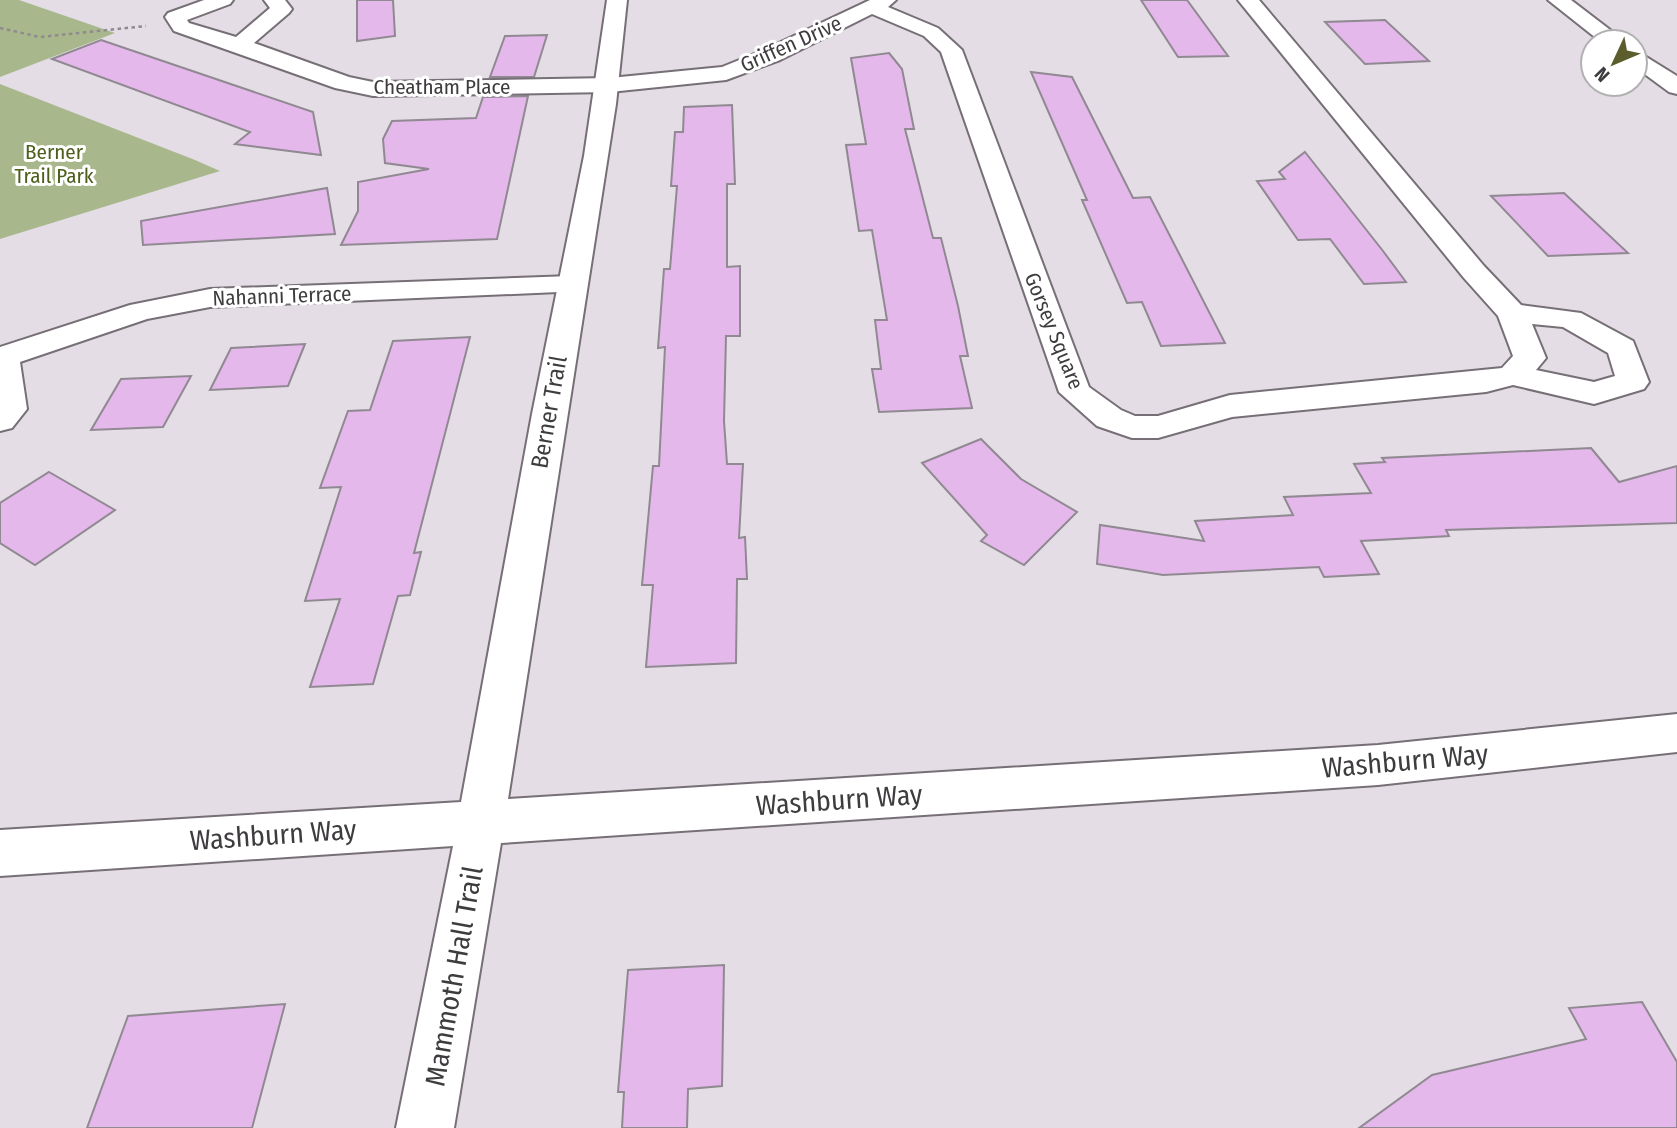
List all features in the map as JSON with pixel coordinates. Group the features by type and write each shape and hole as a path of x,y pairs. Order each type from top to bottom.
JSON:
{"street":[{"path":"178,22 175,17 223,0"},
{"path":"239,45 282,9 274,0"},
{"name":"Berner Trail","path":"481,824 570,285 610,85 617,0"},
{"path":"1248,0 1474,272 1512,313 1530,358 1513,375"},
{"path":"1558,0 1596,28"},
{"name":"Griffen Drive","path":"610,85 726,73 772,55 879,4"},
{"name":"Gorsey Square","path":"879,4 931,32 951,50 1075,393 1109,418 1132,427 1158,427 1230,406 1486,382 1513,375 1594,393 1633,382 1622,348 1570,319 1512,313"},
{"name":"Cheatham Place","path":"178,22 181,27 343,83 373,89 610,85"},
{"path":"1649,67 1677,88"},
{"name":"Nahanni Terrace","path":"0,420 10,409 1,358 141,311 210,298 570,285"},
{"name":"Washburn Way","path":"0,853 1378,765 1677,733"},
{"name":"Mammoth Hall Trail","path":"425,1128 481,824"}],"path":[{"path":"0,28 40,37 178,22"}],"green space":[{"name":"Berner Trail Park","path":"0,0 19,0 115,33 0,77"},
{"name":"Berner Trail Park","path":"0,84 195,160 220,171 0,239"}],"building":[{"path":"357,0 393,0 395,36 357,41"},
{"path":"1141,0 1187,0 1228,56 1178,57"},
{"path":"1385,20 1429,61 1365,64 1325,22"},
{"path":"547,35 534,77 490,77 505,36"},
{"path":"101,40 313,112 321,155 235,144 250,132 52,59"},
{"path":"889,53 902,69 914,129 905,129 933,238 941,238 958,306 968,356 960,356 972,408 879,412 872,369 881,369 875,320 887,320 872,230 859,231 846,145 866,144 851,58"},
{"path":"1031,72 1072,77 1133,198 1150,197 1225,343 1161,346 1142,302 1127,303 1082,200 1087,200"},
{"path":"528,96 497,239 341,245 358,211 358,182 429,169 385,163 383,139 392,121 476,118 483,97"},
{"path":"732,105 735,184 727,184 727,267 740,266 740,336 726,336 724,421 727,464 743,464 739,538 745,537 747,579 737,579 736,663 646,667 653,585 642,585 653,466 659,466 665,347 658,348 664,269 670,269 677,186 671,186 675,132 683,132 684,107"},
{"path":"1305,152 1406,282 1364,284 1330,239 1298,240 1257,181 1285,179 1279,172"},
{"path":"327,188 335,234 143,245 141,221"},
{"path":"1564,193 1628,253 1548,256 1491,196"},
{"path":"470,337 414,553 421,552 410,595 398,596 373,684 310,687 340,599 305,601 341,487 320,488 348,411 370,410 393,341"},
{"path":"305,344 288,386 210,390 231,348"},
{"path":"191,376 163,427 91,430 121,379"},
{"path":"981,439 1021,479 1077,512 1024,565 981,541 987,535 922,463"},
{"path":"1591,448 1619,482 1677,466 1677,523 1446,530 1449,536 1361,541 1379,574 1324,577 1319,567 1163,575 1097,564 1100,525 1204,541 1195,521 1293,515 1284,497 1371,493 1354,464 1385,462 1382,458"},
{"path":"49,472 115,510 35,565 0,543 0,503"},
{"path":"724,965 722,1086 688,1089 687,1128 622,1128 624,1092 618,1092 628,970"},
{"path":"1642,1002 1677,1062 1677,1128 1359,1128 1432,1075 1586,1039 1569,1008"},
{"path":"285,1004 252,1128 87,1128 128,1016"}]}
